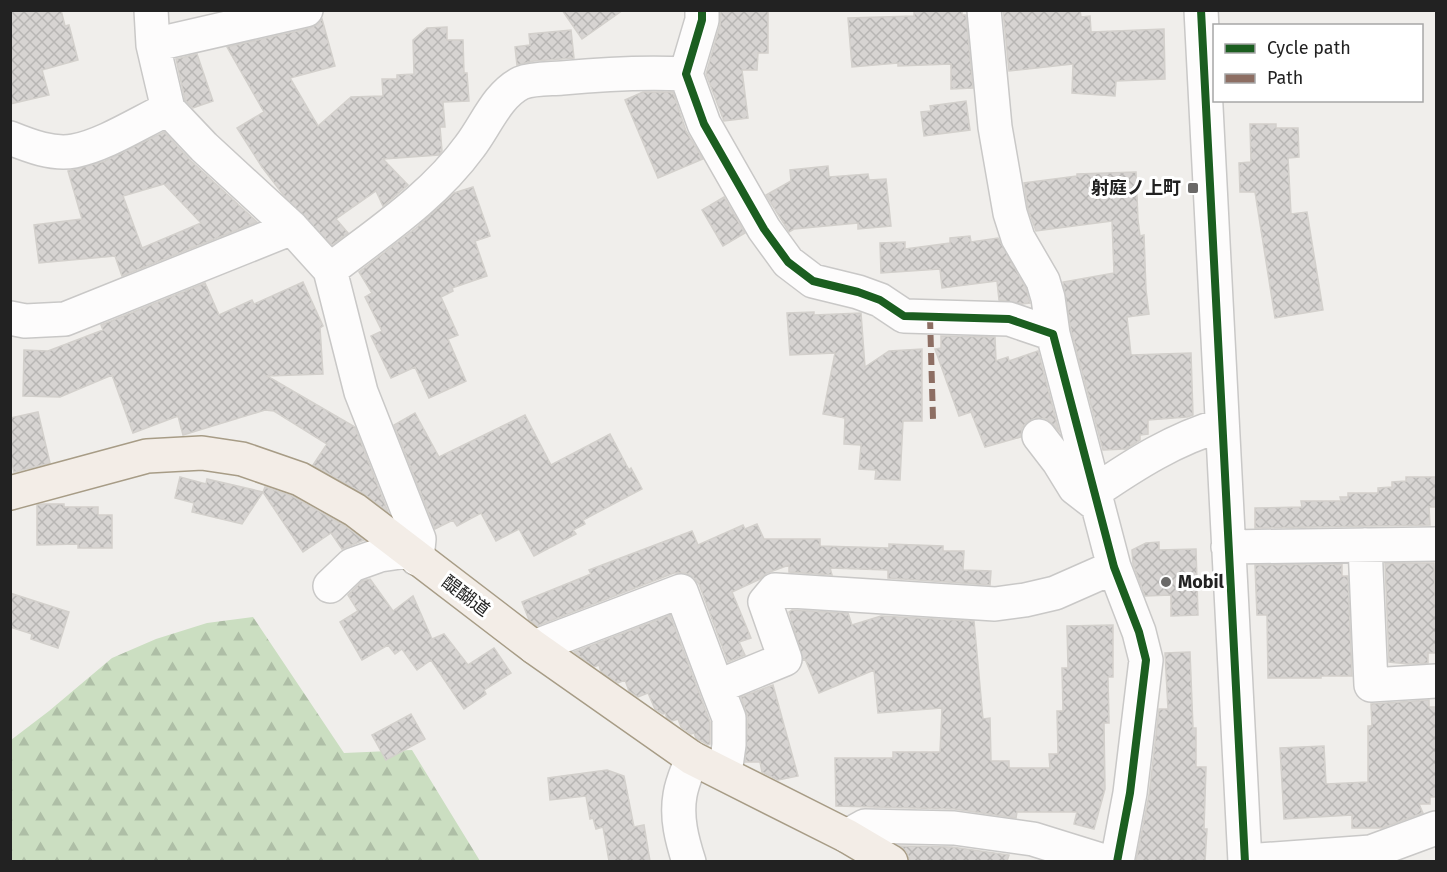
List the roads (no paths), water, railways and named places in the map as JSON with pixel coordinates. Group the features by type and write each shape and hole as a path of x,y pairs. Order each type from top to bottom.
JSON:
{"main road":[{"name":"醍醐道","path":"10,493 147,456 202,453 242,459 300,479 355,510 534,647 692,758 847,836 891,861"}],"street":[{"path":"151,10 153,45 168,109 204,147 292,228 330,270 361,392 419,539 412,555 380,555 352,565 330,586"},
{"path":"153,45 306,10"},
{"path":"702,10 702,20 686,74 704,124 764,229 788,262 813,281 880,300 904,316 1009,319 1053,334"},
{"path":"984,10 994,116 1010,213 1018,238 1044,280 1053,334 1114,567 1139,632 1146,660 1130,793 1117,861"},
{"path":"1202,10 1245,861 1371,852 1437,828"},
{"path":"330,270 423,198 470,147 507,91 524,82 542,79 639,72 686,74"},
{"path":"10,138 50,151 73,151 102,141 168,109"},
{"path":"10,318 25,321 65,319 292,228"},
{"path":"1096,499 1142,460 1194,433 1222,425"},
{"path":"1039,436 1075,488 1096,499"},
{"path":"1228,547 1437,544"},
{"path":"1365,545 1371,685 1437,681"},
{"path":"717,687 785,658 765,602 775,590 995,604 1055,593 1114,567"},
{"path":"534,647 681,591 729,718 729,745 725,773"},
{"path":"689,861 679,818 680,794 692,758"},
{"path":"847,836 865,826 954,828 1033,839 1107,861"}],"place":[{"name":"射庭ノ上町","path":"1193,188"},
{"name":"Mobil","path":"1166,582"}]}
